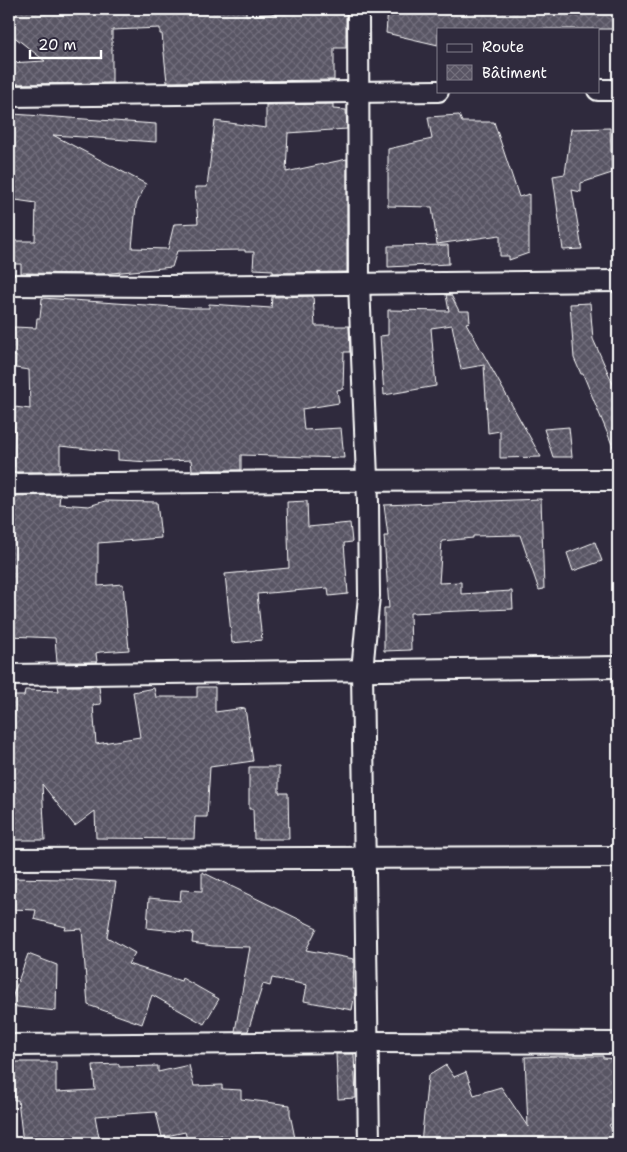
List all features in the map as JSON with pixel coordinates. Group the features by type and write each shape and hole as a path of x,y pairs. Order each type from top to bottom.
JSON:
{"street":[{"path":"358,9 359,284 367,480 369,596 362,671 369,1143"},
{"path":"600,90 618,90"},
{"path":"9,96 437,91"},
{"path":"9,285 166,286 618,281"},
{"path":"9,484 367,480 618,480"},
{"path":"9,674 618,667"},
{"path":"9,859 618,856"},
{"path":"9,1045 367,1042 618,1043"}],"building":[{"path":"11,9 246,9 246,15 307,12 307,9 346,9 346,48 334,48 334,80 167,82 160,28 112,30 112,83 9,84 9,63 45,61 12,35"},
{"path":"388,9 618,9 618,29 437,28 437,45 386,33"},
{"path":"333,104 333,109 346,110 347,129 288,133 286,172 347,159 347,272 273,273 273,270 253,269 254,252 245,252 245,250 177,251 172,267 102,274 21,273 21,264 9,264 9,241 35,241 36,203 9,199 9,112 13,114 156,124 156,142 53,135 146,184 136,205 132,248 168,249 174,224 198,223 195,187 207,187 215,121 266,128 266,105"},
{"path":"459,115 462,122 494,122 519,197 529,194 529,253 509,260 509,256 500,256 500,235 437,244 432,207 388,206 388,149 432,139 428,117"},
{"path":"610,128 612,173 581,183 581,192 572,190 582,249 563,250 553,176 565,174 571,129"},
{"path":"448,245 449,264 388,267 388,246"},
{"path":"446,295 451,295 459,311 469,311 470,322 466,323 541,457 500,458 500,431 488,433 484,365 461,369 452,325 431,328 436,386 384,395 380,336 388,335 388,310 449,311"},
{"path":"313,296 315,326 349,326 350,352 344,352 343,389 337,390 339,403 302,409 304,430 341,428 344,458 241,455 241,470 192,470 191,460 149,462 118,460 118,452 60,446 60,472 9,472 9,467 14,467 15,407 30,409 29,370 15,368 16,356 9,356 9,330 14,330 14,327 36,328 37,318 40,318 42,298 190,308 209,308 209,304 271,308 272,297"},
{"path":"590,303 593,339 614,386 618,384 618,459 583,374 581,374 574,358 570,304"},
{"path":"569,427 572,457 553,457 544,429"},
{"path":"60,495 59,504 89,506 105,501 157,502 161,538 98,543 98,586 123,584 129,650 96,653 97,662 57,662 55,638 9,636 9,496"},
{"path":"541,499 544,589 539,590 520,535 473,536 473,538 442,541 439,583 461,582 461,594 512,591 513,609 410,613 411,650 384,651 384,608 389,608 384,536 388,536 384,505"},
{"path":"307,501 308,527 350,523 352,542 344,543 348,594 329,596 328,588 257,594 262,640 232,643 225,574 289,568 287,502"},
{"path":"595,542 602,561 573,571 567,553"},
{"path":"58,686 99,686 101,704 93,705 96,744 140,737 133,692 154,688 156,697 197,697 197,687 215,687 215,712 245,708 253,761 210,767 207,817 195,817 194,839 96,838 95,811 75,826 42,784 45,840 9,840 9,696 24,696 25,690 59,691"},
{"path":"249,767 279,767 279,793 288,793 289,839 254,839 253,809 249,809"},
{"path":"202,872 317,928 306,950 354,959 353,989 355,989 355,992 352,1010 304,1001 307,985 272,978 270,986 263,984 248,1031 235,1031 250,947 213,946 192,943 193,933 147,928 149,898 180,901 181,890 202,891"},
{"path":"9,878 116,882 107,937 135,953 128,964 181,981 182,978 219,999 204,1024 152,995 142,1024 88,1005 82,929 65,930 66,927 34,919 36,910 9,909"},
{"path":"28,954 57,965 56,1011 9,1006"},
{"path":"336,1054 354,1054 356,1098 338,1099"},
{"path":"603,1056 603,1058 618,1059 618,1120 609,1125 618,1139 618,1143 421,1143 428,1076 446,1065 454,1077 466,1072 474,1095 501,1087 528,1127 525,1057"},
{"path":"14,1062 56,1062 56,1092 95,1090 93,1065 119,1064 119,1067 158,1066 158,1072 189,1065 194,1086 222,1085 222,1089 241,1090 241,1099 290,1105 296,1143 223,1143 222,1135 188,1143 185,1132 162,1137 156,1112 95,1116 100,1143 23,1143 18,1100 14,1100"}]}
